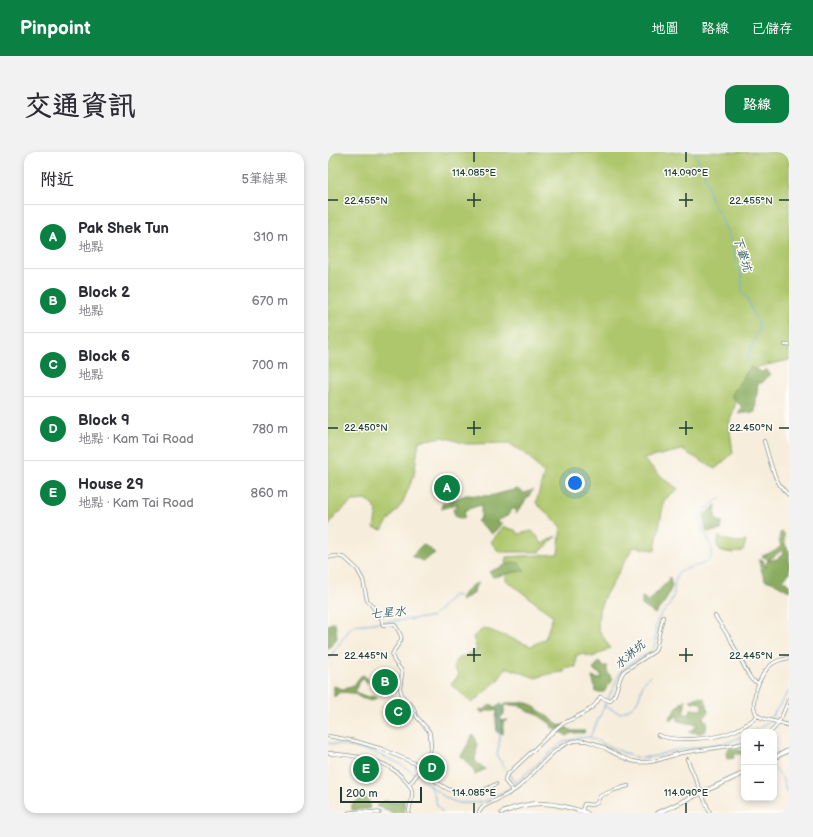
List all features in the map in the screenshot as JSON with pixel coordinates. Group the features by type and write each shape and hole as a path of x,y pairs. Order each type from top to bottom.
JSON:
{"main road":[{"path":"777,756 789,750"},
{"path":"658,813 741,773"},
{"path":"502,813 518,806 540,803 559,805 587,813"},
{"path":"349,813 379,813"}],"street":[{"path":"764,441 775,476 789,495"},
{"path":"328,557 342,557 354,565 361,576 367,600 382,620 383,626 394,624 401,634 402,640 392,655 402,674 400,688 401,693 404,700 413,707 416,716 430,732 431,748 423,767 410,786"},
{"path":"715,616 732,640 733,645 748,674 752,680 758,683"},
{"path":"512,790 505,781 506,776 512,770 559,726 592,708 600,697 610,701 615,694 624,671 655,651 663,618"},
{"path":"789,658 771,664 758,683 755,697 755,706 758,715 762,718 789,726"},
{"path":"774,729 779,722 789,699"},
{"path":"658,735 668,738 684,739 720,736 731,733 746,725 758,715"},
{"path":"328,736 355,741 382,749 423,767 427,774 452,792 475,793 486,790 496,784"},
{"path":"479,813 484,807 520,786 557,750 566,744 576,741 589,742 600,746 624,759 646,762 652,762 693,751 741,743"},
{"path":"328,753 355,756 375,761 396,771 410,786 412,793 409,813"},
{"path":"687,759 710,813"},
{"path":"582,811 584,804 592,806 597,803 600,796 628,786"}],"green space":[{"path":"328,152 789,152 789,360 758,367 737,399 729,424 733,453 715,469 682,450 643,459 662,477 678,489 664,500 655,550 633,547 605,595 599,611 598,628 610,648 593,657 582,654 576,655 576,667 566,667 564,672 536,678 506,667 498,680 472,703 451,684 459,675 453,667 457,659 477,650 473,637 484,628 531,646 545,639 553,616 506,580 506,557 558,554 561,526 536,503 544,474 528,456 509,443 466,444 443,437 419,441 414,475 402,504 382,530 374,528 377,511 368,500 353,501 335,516 328,527"},
{"path":"750,367 762,372 766,369 771,374 762,383 758,383 755,412 738,414 742,407 731,396"},
{"path":"517,489 524,493 533,490 516,514 515,508 510,511 510,514 496,522 503,523 492,534 477,521 481,517 481,505 465,510 464,519 456,517 453,510 458,503 442,509 442,504 466,495 490,496"},
{"path":"716,505 715,519 722,522 721,530 707,532 704,522 704,515"},
{"path":"503,527 515,530 518,534 532,531 542,544 556,537 540,552 499,552 491,542"},
{"path":"780,533 784,533 785,545 789,551 789,573 783,580 789,585 789,591 775,583 765,580 760,566 760,559 763,560 766,568 767,561 777,559 783,554 782,550 769,560 762,556 775,551 781,546 779,541"},
{"path":"719,537 732,541 746,541 743,551 733,553 720,551 717,545"},
{"path":"423,544 435,553 423,561 411,556"},
{"path":"513,562 519,563 525,571 493,577 489,572"},
{"path":"670,577 672,586 666,600 655,614 642,605 642,597 649,601"},
{"path":"479,583 475,587 474,593 461,601 460,598 472,585"},
{"path":"335,622 337,638 328,649 328,625"},
{"path":"599,661 602,666 607,666 607,671 612,679 604,692 596,692 592,677 600,679 602,675 593,670"},
{"path":"363,675 368,679 367,683 363,679 359,683 355,690 357,693 368,697 378,697 371,701 361,698 353,693 340,692 334,697 334,686 342,689 352,687"},
{"path":"699,697 704,698 707,704 708,713 703,719 707,721 706,731 699,733 689,732 695,728 697,724 678,721 678,715 672,720 669,719 685,699 683,713 689,715 691,709 702,710 702,703 692,702 690,700"},
{"path":"523,702 530,704 559,726 562,725 572,731 585,731 584,733 572,733 567,736 552,728 551,724 534,712 528,712 521,706 506,705 504,707 504,714 500,718 502,721 508,720 503,722 503,734 497,732 497,710 489,710 482,713 479,710 484,710 490,705 496,707 498,705 503,706 506,703"},
{"path":"473,735 477,744 475,761 485,769 475,775 474,770 461,756"},
{"path":"729,748 741,750 741,754 734,754 734,758 727,759 726,752"},
{"path":"363,798 367,798 370,804 369,809 352,810 352,804"},
{"path":"404,800 405,813 392,813 376,806 384,801 396,802"}],"waterway":[{"name":"下輋坑","path":"694,152 705,175 711,200 731,241 742,277 742,292 748,300 753,314 758,322 759,331 750,350 747,361"},
{"name":"水淋坑","path":"590,737 621,671 647,655 653,649 655,644 655,628 657,621 672,600 675,580 678,574 686,569 707,562 710,558 712,548 700,520 706,509 721,498"},
{"name":"七星水","path":"328,660 354,625 433,617 453,595 458,596"},
{"path":"604,706 620,713 630,708 636,703 644,682 651,676"},
{"path":"770,719 789,691"},
{"path":"501,703 499,725 500,739 497,756 515,783"},
{"path":"757,729 768,722"},
{"path":"328,743 375,753 398,763 446,798 458,803 473,803 485,801 507,790 563,742 578,738 589,737 631,756 641,758 656,756 671,751 726,743 741,737"},
{"path":"777,771 783,780 786,791 789,795"},
{"path":"429,785 434,794 437,805 443,813"}],"place":[{"name":"Pak Shek Tun","path":"447,488"},
{"name":"Block 2","path":"385,682"},
{"name":"Block 6","path":"398,712"},
{"name":"Block 9","path":"432,768"},
{"name":"House 29","path":"366,769"}]}
